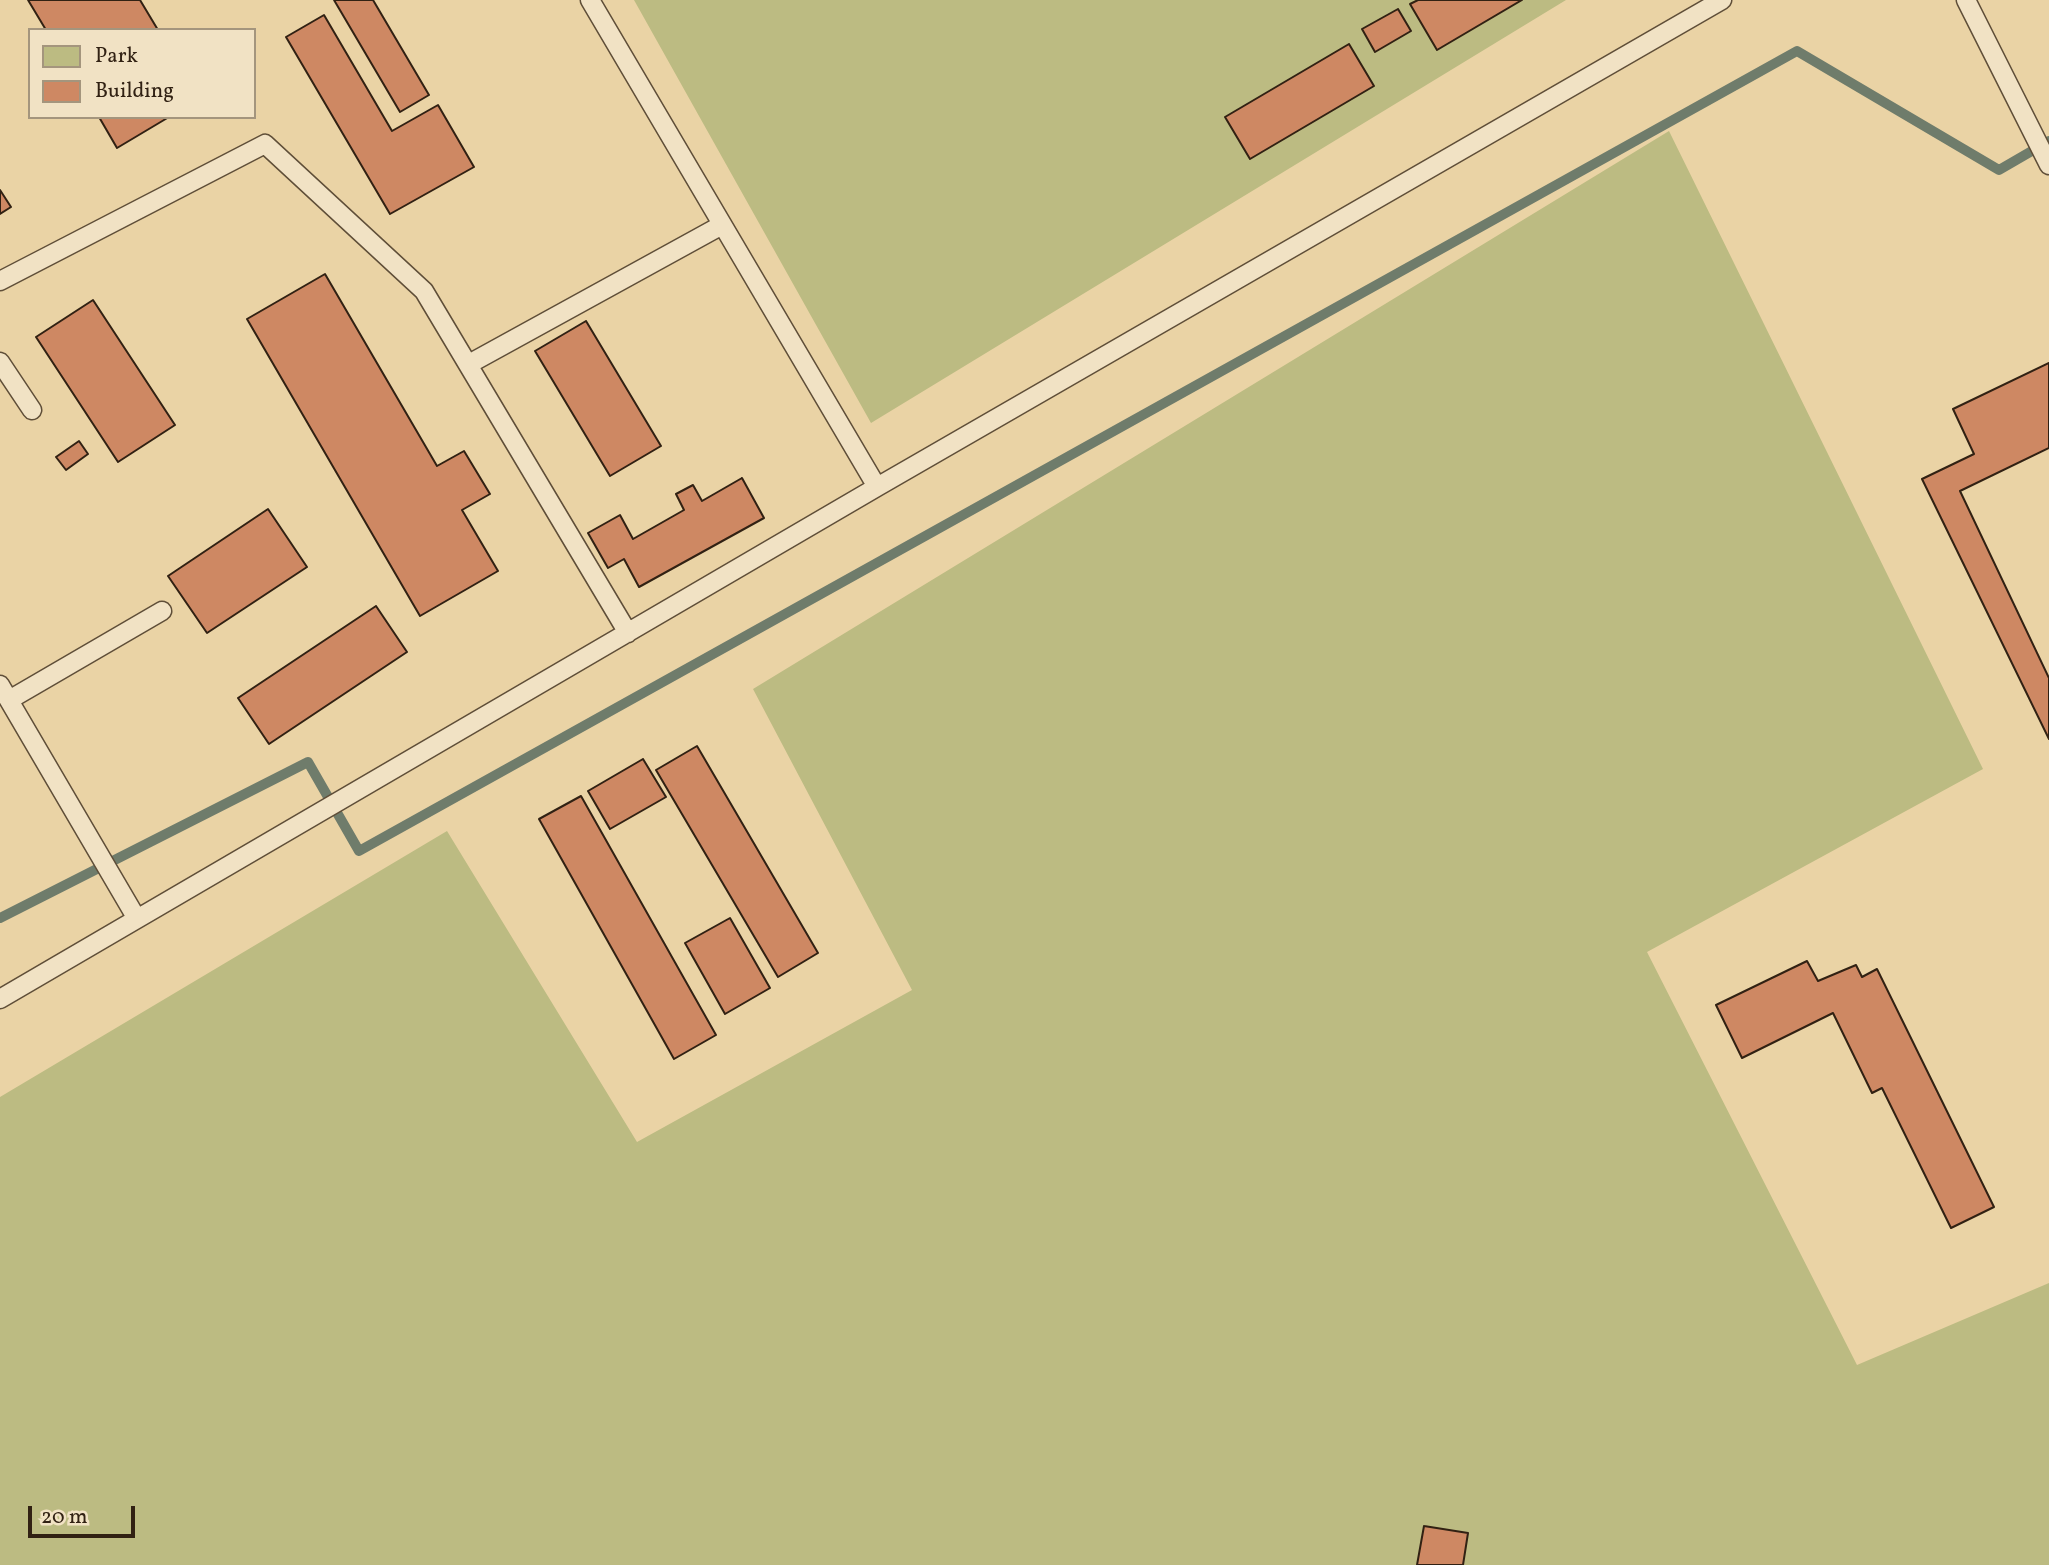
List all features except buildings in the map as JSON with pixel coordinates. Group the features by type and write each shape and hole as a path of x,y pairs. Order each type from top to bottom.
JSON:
{"lane":[{"path":"590,0 877,487"},
{"path":"0,999 877,487 1722,0"},
{"path":"1966,0 2049,165"},
{"path":"0,281 265,144 424,290 628,633"},
{"path":"469,363 722,225"},
{"path":"0,362 32,410"},
{"path":"137,919 4,693 162,611"}],"green space":[{"path":"634,0 1566,0 871,423"},
{"path":"1669,131 1983,769 1647,952 1857,1365 2049,1283 2049,1565 0,1565 0,1097 447,831 637,1142 912,990 753,689"}],"waterway":[{"path":"0,918 308,762 359,851 1797,51 1999,170 2049,141"}]}
